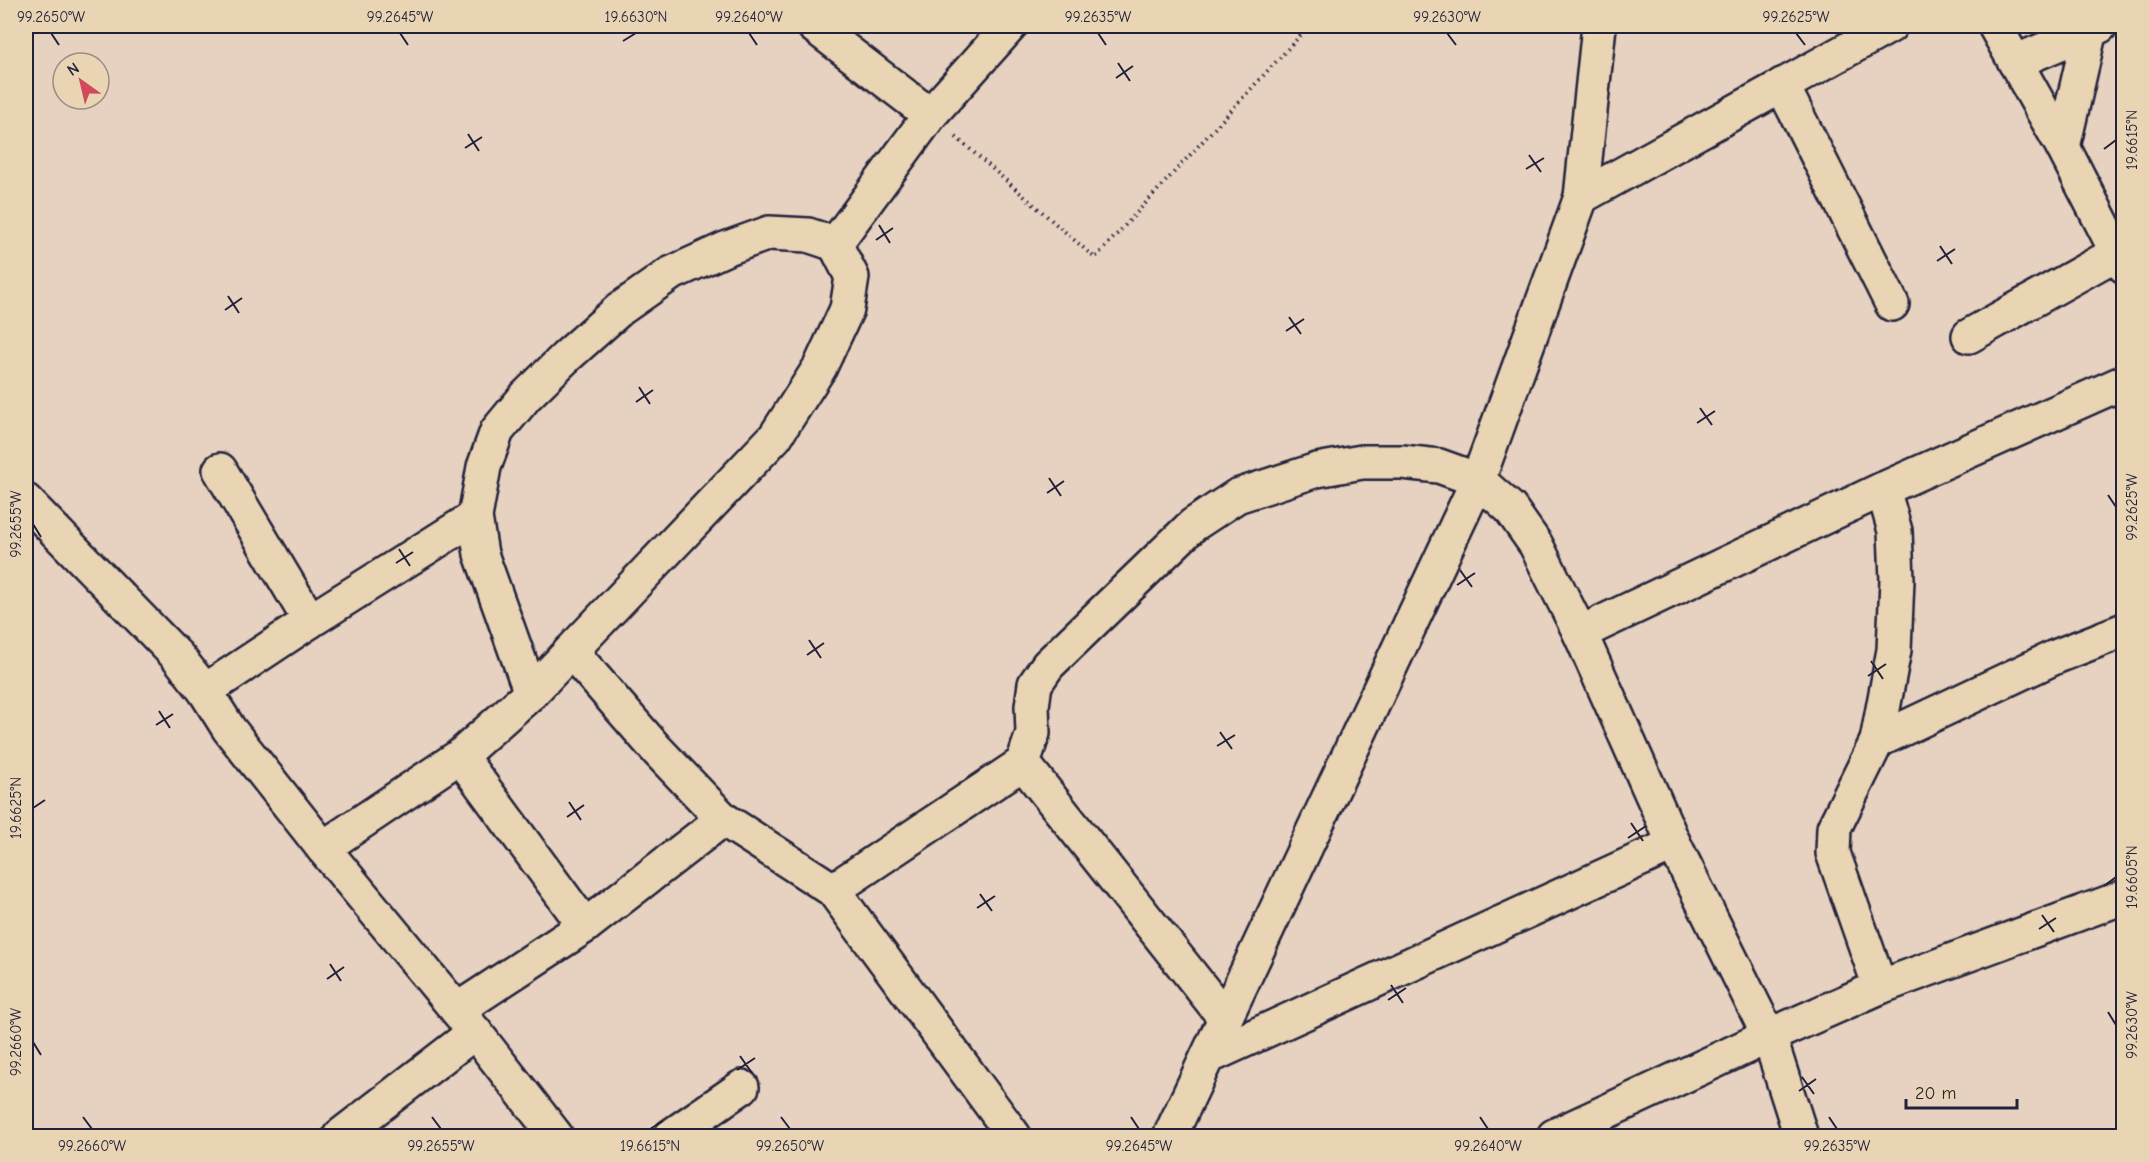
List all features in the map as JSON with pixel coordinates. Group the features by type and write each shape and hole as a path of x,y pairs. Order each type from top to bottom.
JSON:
{"street":[{"path":"814,26 930,115"},
{"path":"835,244 930,115 1010,26"},
{"path":"1170,1137 1478,480 1581,196 1599,26"},
{"path":"1581,196 1890,26"},
{"path":"1970,336 2121,256 1995,26"},
{"path":"2015,62 2095,28"},
{"path":"2063,147 2095,28"},
{"path":"1782,85 1892,304"},
{"path":"323,848 460,756 531,693 775,437 820,367 847,309 852,277 835,244 808,235 770,233 725,249 670,274 620,309 542,380 497,431 484,467 475,517 481,554 531,693"},
{"path":"1580,633 1883,489 2124,382"},
{"path":"833,890 1023,763 1033,733 1032,706 1035,684 1048,665 1192,525 1237,496 1317,470 1362,462 1402,462 1439,466 1478,480 1510,508 1536,545 1580,633 1674,844 1769,1036 1801,1137"},
{"path":"220,470 310,621"},
{"path":"1880,987 1833,853 1834,828 1877,741 1894,650 1897,580 1895,531 1883,489"},
{"path":"26,501 178,657 205,691 229,729 323,848 466,1021 556,1137"},
{"path":"205,691 310,621 475,517"},
{"path":"1877,741 2055,657 2124,630"},
{"path":"571,651 657,750 723,819 833,890 1014,1137"},
{"path":"460,756 585,926"},
{"path":"1023,763 1226,1018"},
{"path":"340,1137 466,1021 723,819"},
{"path":"1208,1057 1674,844"},
{"path":"1554,1137 1769,1036 1880,987 2124,897"},
{"path":"671,1137 742,1087"}],"path":[{"path":"930,115 1095,258 1309,26"}]}
